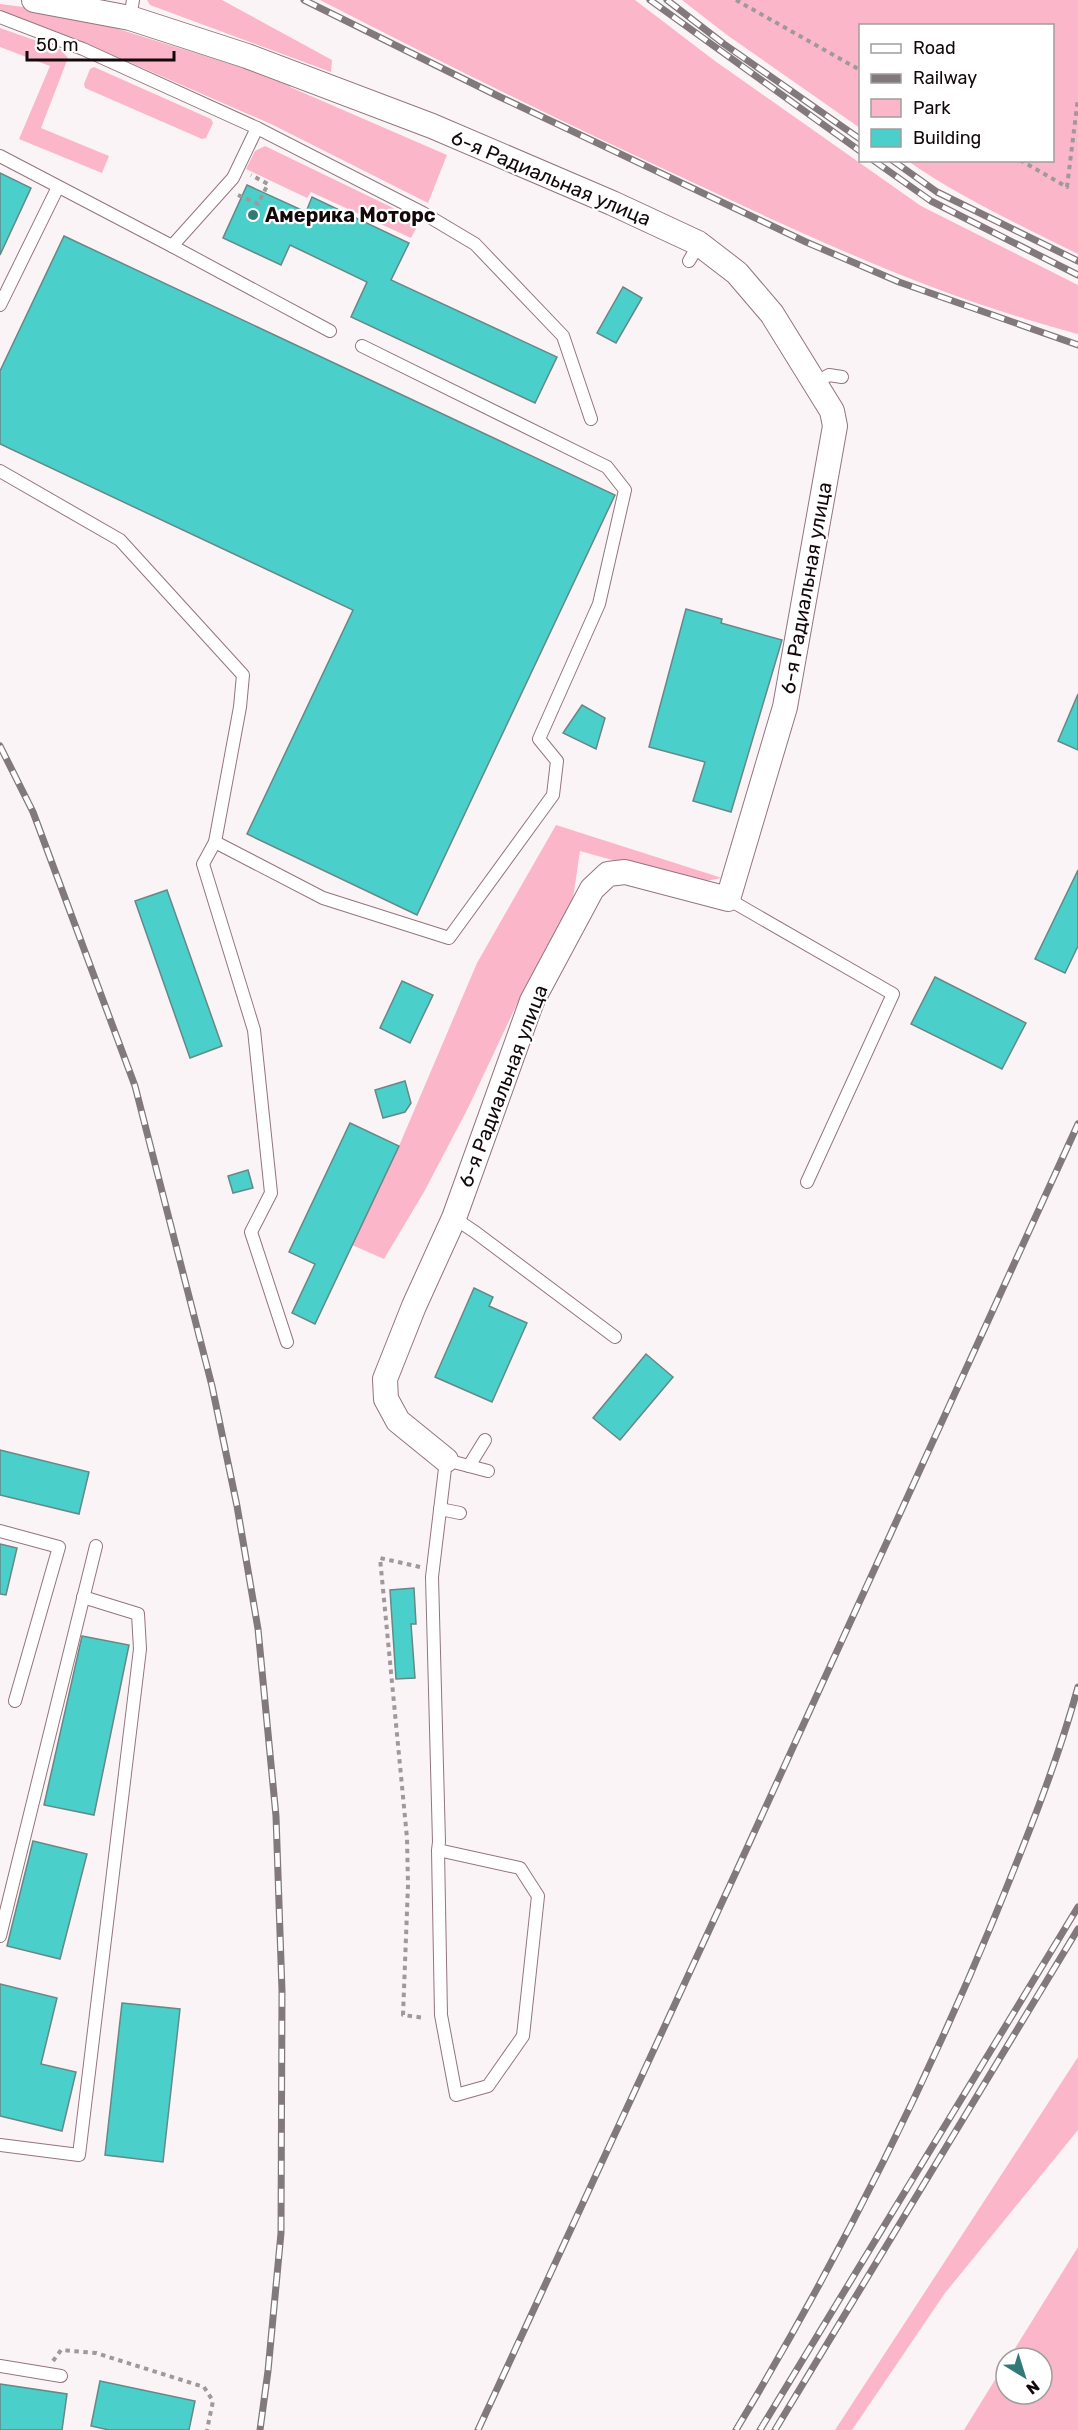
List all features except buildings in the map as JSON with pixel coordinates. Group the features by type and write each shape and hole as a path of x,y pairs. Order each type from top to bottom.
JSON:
{"street":[{"name":"6-я Радиальная улица","path":"34,0 131,9 432,126 612,203 694,252 737,273 772,314 832,411 835,426 785,707 728,899 625,872 608,874 592,889 532,1001 454,1218 414,1306 385,1379 386,1399 398,1421 446,1460"}],"lane":[{"path":"0,17 83,49 257,128 423,213 475,244 563,336 591,419"},
{"path":"172,246 224,188 237,169 257,128"},
{"path":"0,156 330,331"},
{"path":"0,305 58,187"},
{"path":"215,842 323,898 449,938 553,795 557,760 539,739 599,604 625,490 607,467 362,346"},
{"path":"815,383 829,375 842,376"},
{"path":"0,471 120,540 243,675 240,706 215,842 203,864 254,1030 271,1193 251,1232 287,1342"},
{"path":"728,899 893,994 807,1182"},
{"path":"454,1218 615,1337"},
{"path":"469,1466 485,1440"},
{"path":"438,1850 520,1868 538,1896 523,2036 488,2086 456,2095 441,2015 438,1850 433,1570 446,1460 488,1471"},
{"path":"440,1509 460,1513"},
{"path":"0,1531 59,1547 15,1701"},
{"path":"0,1936 96,1546"},
{"path":"0,2145 79,2155 140,1649 138,1614 83,1597"},
{"path":"0,2366 61,2376"}],"path":[{"path":"736,0 859,69"},
{"path":"1023,162 1067,187 1078,98"},
{"path":"224,188 258,204 268,184 237,169"},
{"path":"425,2018 403,2015 408,1885 407,1838 380,1558 433,1570"},
{"path":"43,2373 61,2350 96,2353 204,2387 213,2401 207,2430"}],"green space":[{"path":"147,0 222,0 332,60 331,72 150,5"},
{"path":"320,0 635,0 715,61 921,206 1078,285 1078,334 982,305 843,251 561,120"},
{"path":"682,0 1078,0 1078,254 970,199 910,162 1054,162 1054,24 859,24 859,127 727,35"},
{"path":"0,4 64,12 291,83 290,87 447,155 428,203 271,124 74,38 0,10"},
{"path":"0,28 60,49 68,58 41,128 109,156 102,173 19,139 50,66 0,47"},
{"path":"94,67 211,119 213,123 206,138 202,139 85,88 84,84 90,69"},
{"path":"265,146 420,221 411,238 311,192 307,198 246,169 255,151"},
{"path":"556,825 722,878 695,883 580,851 572,905 524,989 468,1108 424,1192 384,1259 352,1245 399,1146 477,963"},
{"path":"1078,2057 1078,2130 945,2293 852,2430 835,2430"},
{"path":"1078,2247 1078,2430 964,2430 994,2381 994,2406 1054,2406 1054,2346 1016,2346"}],"railway":[{"path":"304,0 498,96 806,242 899,282 1078,345"},
{"path":"650,0 859,150"},
{"path":"667,0 724,44 859,138"},
{"path":"876,162 931,201 1078,275"},
{"path":"895,162 937,192 1078,261"},
{"path":"0,746 33,812 135,1086 212,1386 237,1506 258,1629 276,1816 282,1991 281,2233 260,2430"},
{"path":"478,2430 1078,1124"},
{"path":"736,2430 841,2244 936,2052 1028,1835 1060,1747 1078,1687"},
{"path":"760,2430 1078,1907"},
{"path":"775,2430 1078,1929"}],"place":[{"name":"Америка Моторс","path":"253,215"}]}
